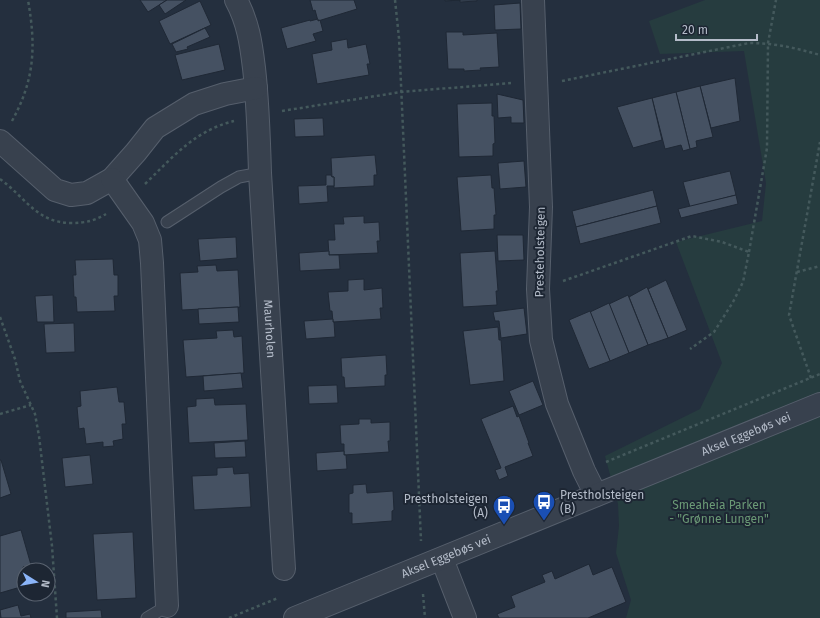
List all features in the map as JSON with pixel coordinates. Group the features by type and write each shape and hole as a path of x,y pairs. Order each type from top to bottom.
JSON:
{"street":[{"name":"Maurholen","path":"236,0 243,14 250,39 259,115 260,173 284,569"},
{"name":"Presteholsteigen","path":"533,0 541,207 538,289 541,340 557,404 584,471 596,495"},
{"path":"5,133 55,190 71,195 87,193 112,179 155,128 194,104 225,94 256,88"},
{"path":"112,179 143,222 150,240 167,606"},
{"name":"Aksel Eggebøs vei","path":"295,618 421,568 820,404"},
{"path":"442,559 465,618"}],"lane":[{"path":"167,222 221,187 238,178 260,173"},
{"path":"147,618 167,606"}],"path":[{"path":"5,133 17,111 30,80 33,48 32,20 28,0"},
{"path":"395,0 401,92 421,568"},
{"path":"690,349 714,332 733,302 743,282 767,148 768,43 776,0"},
{"path":"0,179 31,208 52,221 60,223 79,223 96,220 128,201 181,149 208,130 220,125 259,115 401,92 562,81 749,43 768,43 797,48 820,55"},
{"path":"811,378 789,315 820,142"},
{"path":"538,289 692,236 722,242 749,252"},
{"path":"797,272 820,266"},
{"path":"0,317 15,359 20,380 35,414 52,546 58,618"},
{"path":"0,414 31,405"}],"green space":[{"name":"Smeaheia Parken - \"Grønne Lungen\"","path":"705,0 820,0 820,618 626,618 631,600 616,553 619,526 618,504 605,456 700,409 722,363 676,242 762,221 766,183 744,51 660,54 649,21"}],"building":[{"path":"140,0 167,0 148,12"},
{"path":"167,0 186,0 165,14 159,5"},
{"path":"310,0 354,0 357,9 318,21"},
{"path":"460,0 477,0 477,1 460,2"},
{"path":"200,1 211,25 170,44 159,21"},
{"path":"520,3 521,29 495,30 494,5"},
{"path":"318,19 318,21 320,20 323,31 313,34 316,41 287,49 281,28"},
{"path":"205,28 210,37 187,47 188,49 176,52 172,44"},
{"path":"446,32 463,32 463,35 497,33 499,67 464,71 464,69 448,69"},
{"path":"347,39 348,48 366,44 370,64 367,64 369,75 317,84 312,54 332,50 331,42"},
{"path":"219,44 225,70 182,80 175,55"},
{"path":"735,78 740,121 711,128 700,86"},
{"path":"700,86 713,137 696,141 697,147 690,149 676,92"},
{"path":"676,92 690,149 683,151 681,145 665,149 652,98"},
{"path":"497,94 523,100 524,123 511,123 511,117 498,118"},
{"path":"652,98 662,140 633,148 617,107"},
{"path":"492,103 495,143 493,144 493,156 459,157 457,104"},
{"path":"323,118 324,136 295,137 294,119"},
{"path":"375,155 377,175 374,175 374,186 334,188 331,158"},
{"path":"524,161 526,187 500,189 498,163"},
{"path":"730,171 736,195 690,207 683,182"},
{"path":"326,175 331,175 334,177 334,186 327,186 328,202 299,204 298,186 326,185"},
{"path":"491,175 492,188 494,188 496,215 494,215 494,229 461,231 457,177"},
{"path":"653,190 657,206 576,227 572,211"},
{"path":"736,195 738,204 681,218 678,209"},
{"path":"657,206 661,223 580,244 576,227"},
{"path":"364,216 364,223 379,222 380,241 377,241 378,253 329,255 328,240 335,240 334,224 344,224 343,217"},
{"path":"497,235 523,235 524,260 498,261"},
{"path":"236,237 237,258 200,261 198,239"},
{"path":"329,251 329,255 339,255 340,269 300,271 299,253"},
{"path":"495,251 498,291 496,291 497,305 463,307 460,253"},
{"path":"113,259 114,275 118,275 118,296 114,296 115,311 77,312 76,297 74,297 73,275 76,275 75,260"},
{"path":"216,265 217,271 238,270 240,307 182,310 180,273 198,272 197,266"},
{"path":"364,279 364,290 382,288 383,308 380,308 381,319 333,322 328,292 348,291 348,280"},
{"path":"666,280 687,330 668,338 648,289"},
{"path":"647,287 668,338 648,345 629,297"},
{"path":"53,295 54,322 37,322 35,296"},
{"path":"628,295 648,345 629,353 609,304"},
{"path":"609,303 629,353 610,361 590,312"},
{"path":"238,307 239,322 199,324 198,309"},
{"path":"524,308 527,334 501,338 499,321 495,321 493,312"},
{"path":"590,311 610,361 589,369 569,320"},
{"path":"333,319 335,337 306,339 304,321"},
{"path":"74,323 75,352 46,353 44,324"},
{"path":"498,327 499,340 501,340 504,381 470,385 463,331"},
{"path":"233,330 234,337 242,336 244,373 186,377 183,340 217,338 216,331"},
{"path":"386,355 387,375 385,375 385,386 345,388 344,377 342,377 341,358"},
{"path":"241,373 243,388 204,391 203,376"},
{"path":"533,381 543,405 519,415 509,391"},
{"path":"337,385 338,403 309,404 308,386"},
{"path":"117,387 119,402 124,402 126,424 122,424 123,439 113,441 114,446 103,447 103,442 86,444 84,428 79,429 77,407 81,406 80,391"},
{"path":"214,398 215,405 246,404 248,440 189,443 187,407 196,406 196,399"},
{"path":"513,406 517,417 519,416 533,456 505,467 508,476 499,480 495,470 501,468 481,419"},
{"path":"359,419 371,419 371,423 390,422 390,441 388,441 389,452 344,455 344,444 341,444 340,425 359,424"},
{"path":"245,441 246,457 215,458 214,443"},
{"path":"344,451 344,455 346,455 347,469 317,471 316,453"},
{"path":"90,455 93,484 65,487 62,458"},
{"path":"0,460 11,494 0,498"},
{"path":"233,467 234,474 249,473 251,507 194,510 192,476 217,475 217,468"},
{"path":"366,484 367,493 393,491 394,510 392,511 392,521 352,524 352,513 349,513 349,494 353,493 353,485"},
{"path":"21,530 30,562 16,562 16,588 0,593 0,536"},
{"path":"133,532 136,598 97,600 93,534"},
{"path":"589,564 593,575 612,567 626,602 588,618 499,618 497,614 515,607 511,596 545,582 542,575 552,571 555,579"},
{"path":"18,605 21,616 30,614 31,618 1,618 0,610"},
{"path":"101,610 102,618 66,618 66,612"}],"place":[{"name":"Prestholsteigen (B)","path":"544,522"},
{"name":"Prestholsteigen (A)","path":"504,526"}]}
